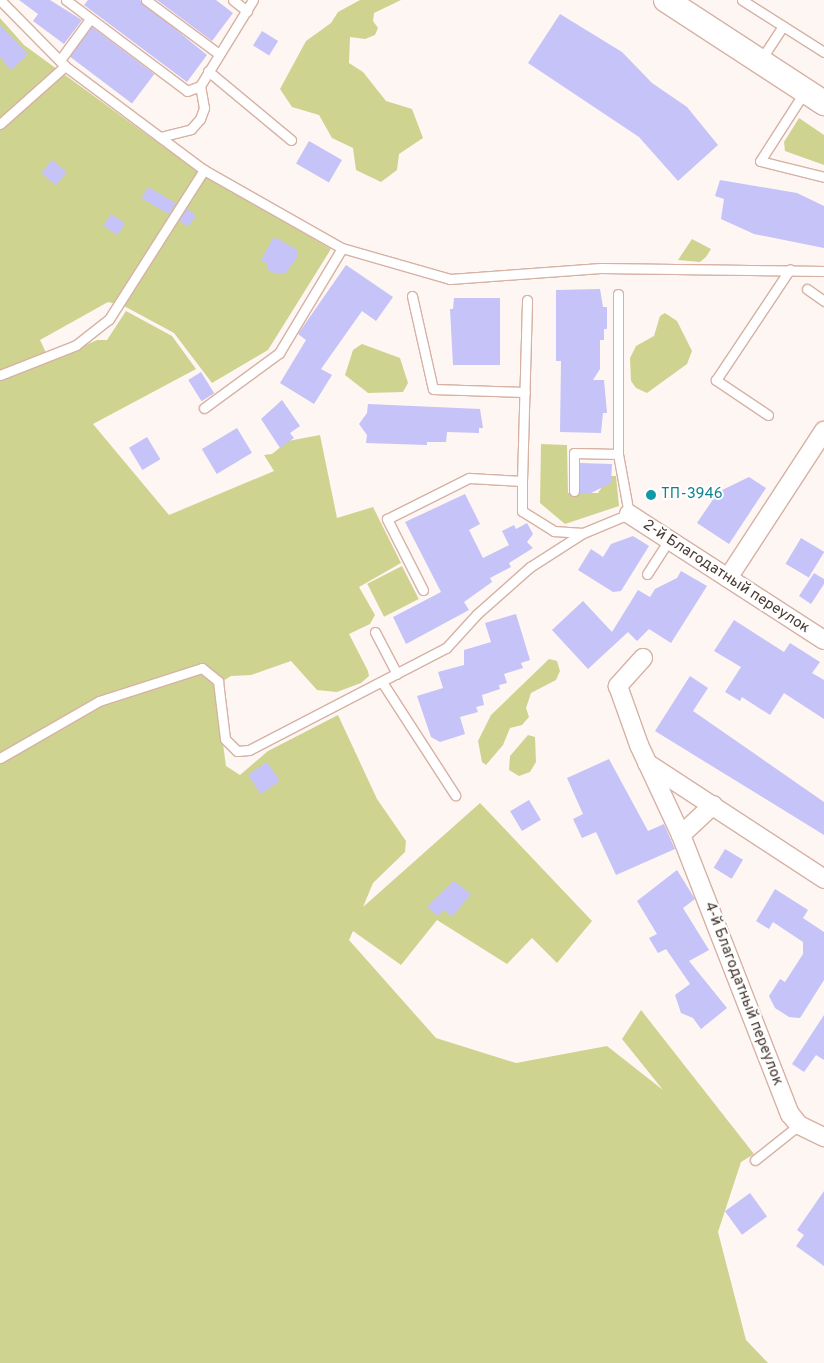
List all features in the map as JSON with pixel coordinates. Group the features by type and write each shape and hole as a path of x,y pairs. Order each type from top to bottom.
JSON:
{"street":[{"path":"666,0 814,96"},
{"path":"728,578 824,432"},
{"name":"2-й Благодатный переулок","path":"628,514 824,640"},
{"name":"4-й Благодатный переулок","path":"643,658 618,686 647,763 681,835 790,1114 799,1124"},
{"path":"647,763 824,879"},
{"path":"681,835 713,805"},
{"path":"799,1124 824,1137"}],"lane":[{"path":"0,0 62,63 204,170 342,248 450,280 601,268 790,269 824,271"},
{"path":"66,0 180,88 187,90 200,86"},
{"path":"146,0 220,54"},
{"path":"233,0 247,10"},
{"path":"160,137 191,129 200,119 204,108 200,86 252,0"},
{"path":"742,0 824,52"},
{"path":"0,124 62,63 90,19"},
{"path":"760,61 783,26"},
{"path":"208,71 291,140"},
{"path":"814,96 760,161 824,178"},
{"path":"0,375 76,345 110,319 204,170"},
{"path":"204,408 279,352 342,248"},
{"path":"768,415 716,380 790,269"},
{"path":"806,289 824,301"},
{"path":"0,758 99,701 202,668 218,681 223,731 230,748 237,752 249,750 446,648 477,614 530,567 583,533 628,514 618,454 618,294"},
{"path":"412,296 433,389 525,392"},
{"path":"527,300 522,511 554,531 583,533"},
{"path":"574,491 574,453 618,454"},
{"path":"423,590 387,519 469,478 522,481"},
{"path":"647,574 669,540"},
{"path":"375,632 397,674"},
{"path":"382,682 455,795"},
{"path":"755,1160 799,1124"}],"green space":[{"path":"360,0 401,0 374,13 373,21 378,28 375,35 365,39 350,37 349,63 363,72 386,101 412,109 423,138 399,154 397,170 381,182 356,170 353,148 332,138 319,115 292,107 280,89 306,41 331,23 338,12"},
{"path":"0,18 24,45 194,169 331,249 268,350 212,383 174,333 124,306 108,302 40,340 50,361 97,340 107,340 126,311 172,336 196,369 93,424 169,515 274,471 264,455 272,454 288,441 320,435 337,518 373,507 401,563 359,587 375,615 370,624 349,634 368,671 369,676 361,683 337,692 317,690 291,661 251,675 231,676 223,681 220,721 226,766 240,775 268,751 338,715 377,799 406,841 405,852 373,883 363,907 480,803 592,921 557,963 532,938 507,964 437,920 401,965 353,931 349,940 436,1038 516,1063 607,1046 663,1090 622,1039 641,1010 754,1154 741,1162 718,1232 746,1340 768,1363 0,1363"},
{"path":"799,118 824,135 824,165 785,151 784,142"},
{"path":"692,239 711,249 706,257 700,262 678,260"},
{"path":"665,313 677,321 692,351 687,364 647,393 636,388 631,381 630,358 636,346 654,336 660,316"},
{"path":"362,344 400,358 408,383 403,392 368,393 345,375 353,350"},
{"path":"541,444 567,445 568,493 598,493 609,476 616,476 619,506 565,524 540,503"},
{"path":"402,566 419,599 384,617 367,584"},
{"path":"549,659 557,661 560,671 556,680 531,693 526,708 529,717 522,725 510,728 503,745 486,765 482,762 478,741 491,715"},
{"path":"528,735 535,737 536,762 530,772 519,776 509,770 510,756"}],"building":[{"path":"19,0 50,0 82,20 64,44 33,21 38,14"},
{"path":"88,0 140,0 207,55 187,82 84,5"},
{"path":"157,0 216,0 233,13 212,41"},
{"path":"560,14 622,52 652,83 687,107 718,145 678,181 639,137 528,63"},
{"path":"0,25 28,54 11,70 0,57"},
{"path":"92,27 154,74 132,103 70,57"},
{"path":"262,31 278,41 269,55 253,45"},
{"path":"309,141 342,160 329,183 296,164"},
{"path":"52,160 67,172 56,185 41,173"},
{"path":"720,180 797,193 824,206 824,248 754,234 721,219 724,199 715,196"},
{"path":"148,187 176,203 169,214 142,198"},
{"path":"187,209 196,215 188,227 179,221"},
{"path":"111,214 125,223 118,235 103,226"},
{"path":"274,237 298,250 298,256 285,274 269,272 267,264 261,260"},
{"path":"346,265 393,297 376,321 362,311 321,369 332,375 314,404 280,383 306,340 298,334"},
{"path":"600,289 603,307 607,307 607,329 604,329 604,340 600,340 600,369 593,380 604,380 607,413 603,413 601,433 560,432 561,361 556,361 556,290"},
{"path":"454,298 500,298 500,365 453,365 450,309 453,309"},
{"path":"201,372 214,393 202,401 188,380"},
{"path":"282,400 300,426 290,433 294,438 280,448 261,419"},
{"path":"368,404 480,409 483,428 479,428 479,433 447,432 446,442 427,442 427,445 366,443 367,435 359,424 367,413"},
{"path":"237,428 252,453 217,474 202,449"},
{"path":"147,437 160,459 142,470 129,448"},
{"path":"580,463 612,464 611,483 589,494 580,494"},
{"path":"749,477 766,488 729,544 697,523 718,492"},
{"path":"465,494 480,524 469,530 483,558 509,545 502,531 514,525 516,529 527,523 533,534 527,542 533,548 509,563 511,567 490,578 492,582 464,602 469,610 406,644 393,617 441,592 405,522"},
{"path":"633,536 649,546 621,591 613,592 578,570 591,549 603,557 611,544"},
{"path":"801,538 824,552 809,578 786,564"},
{"path":"681,571 707,586 671,643 649,629 637,641 628,632 588,669 552,630 583,601 612,632 638,590 650,597 655,589 677,578"},
{"path":"814,573 824,579 824,584 811,604 799,596"},
{"path":"516,614 530,660 521,663 523,668 504,674 507,683 499,685 500,689 482,695 484,705 476,707 478,712 460,717 465,734 440,742 431,737 417,696 443,688 438,672 464,665 464,650 491,642 485,623"},
{"path":"734,620 784,652 790,643 820,662 812,673 824,680 824,719 784,693 770,715 742,697 740,701 725,692 741,667 714,651"},
{"path":"690,676 708,688 693,711 824,802 824,835 655,731"},
{"path":"609,759 648,831 664,824 675,849 616,875 596,832 582,838 573,819 583,814 567,778"},
{"path":"267,762 280,781 261,794 248,775"},
{"path":"529,800 541,820 522,831 510,811"},
{"path":"725,849 743,860 732,879 714,868"},
{"path":"677,870 695,899 683,908 709,950 689,961 727,1008 701,1029 693,1018 681,1013 675,995 690,984 666,949 658,953 649,938 657,934 637,901"},
{"path":"454,881 471,894 452,917 444,910 438,916 427,907"},
{"path":"775,889 808,910 803,918 824,932 824,980 800,1018 789,1017 775,1008 769,996 780,979 785,982 803,954 803,942 773,922 769,929 756,921"},
{"path":"824,1015 824,1060 816,1055 804,1072 792,1064"},
{"path":"824,1191 824,1266 796,1246 804,1235 797,1230"},
{"path":"750,1193 767,1216 742,1235 725,1211"}],"place":[{"name":"ТП-3946","path":"651,495"}]}
